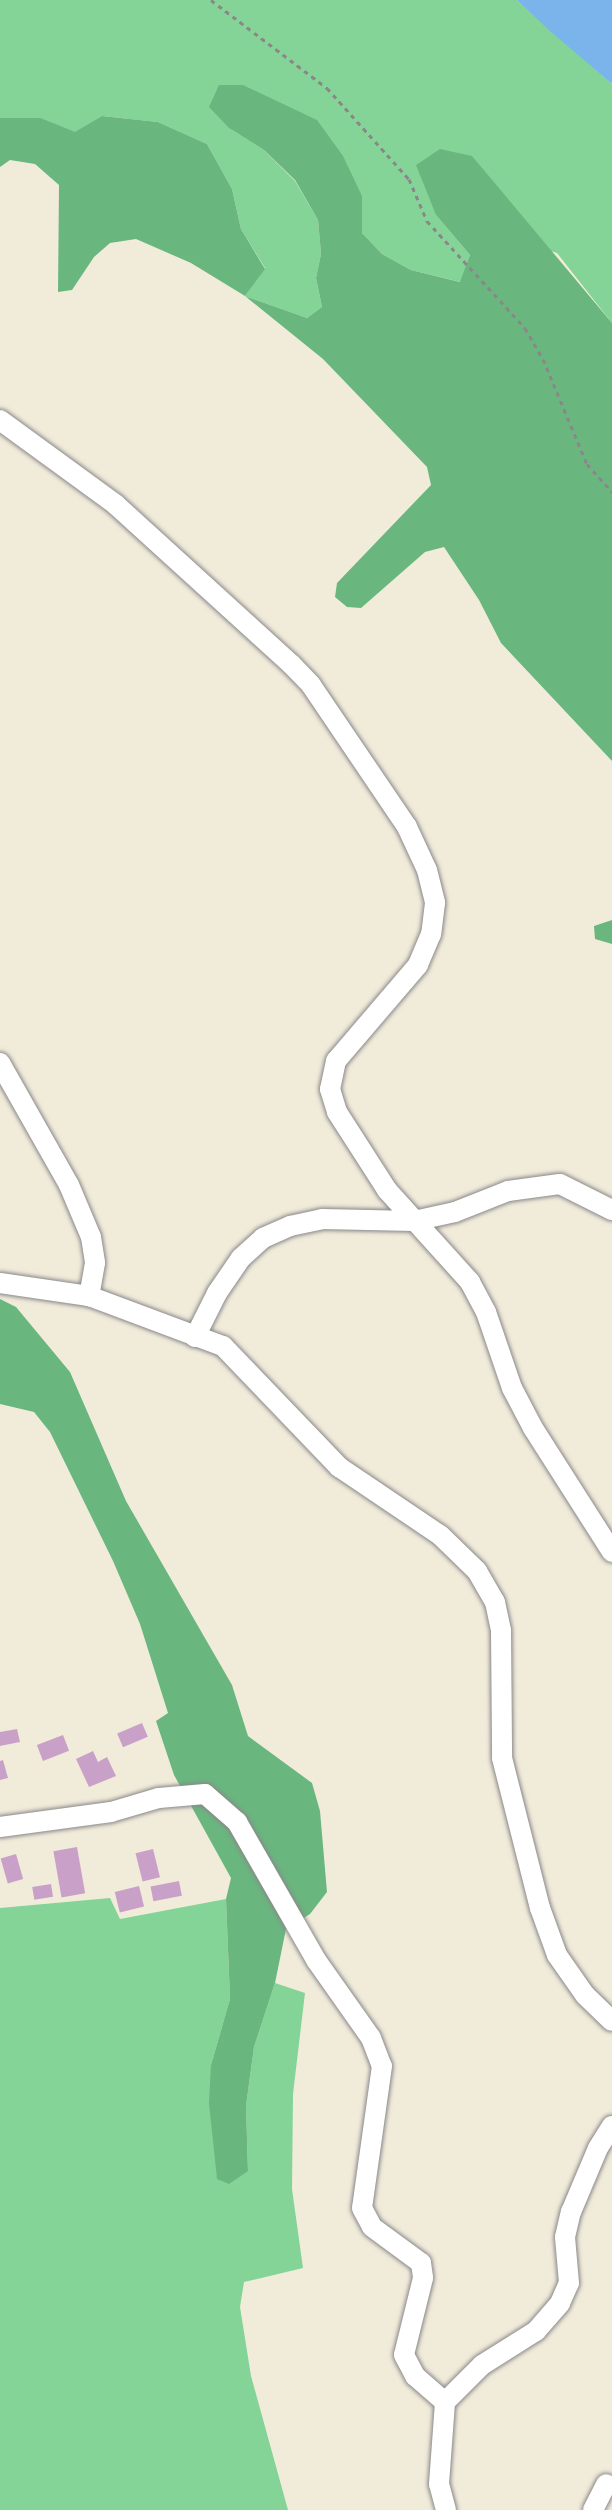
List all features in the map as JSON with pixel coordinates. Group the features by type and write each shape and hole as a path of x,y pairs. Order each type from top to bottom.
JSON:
{"street":[{"path":"0,420 115,504 291,664 311,685 407,827 427,870 435,903 431,934 418,965 336,1061 330,1089 337,1112 362,1155 414,1221 470,1282 486,1312 512,1388 533,1428 612,1552"},
{"path":"0,1063 69,1185 91,1237 96,1263 89,1296"},
{"path":"195,1337 216,1293 241,1258 263,1238 290,1226 322,1219 414,1221 455,1212 508,1191 560,1184 612,1210"},
{"path":"0,1283 89,1296 223,1346 339,1467 440,1535 477,1571 495,1602 501,1631 501,1758 540,1908 557,1955 585,1995 612,2021"},
{"path":"0,1827 111,1812 159,1798 205,1794 237,1822 316,1960 371,2038 382,2066 362,2208 372,2227 422,2263 423,2278 404,2355 414,2376 445,2402"},
{"path":"446,2510 439,2484 445,2402 482,2365 536,2331 560,2303 569,2283 565,2237 571,2212 598,2148 612,2126"},
{"path":"593,2510 606,2484"}],"path":[{"path":"211,0 327,88 409,179 427,221 525,328 543,359 587,464 612,492"}],"green space":[{"path":"0,0 517,0 612,84 612,323 557,253 436,215 470,255 461,282 411,270 382,254 362,233 362,196 229,128 264,150 295,181 318,220 321,254 316,278 322,307 307,318 245,296 265,268 241,229 232,189 207,144 158,122 102,116 75,133 41,118 0,118"},
{"path":"219,85 243,85 317,120 343,156 362,196 362,233 382,254 411,270 460,282 470,255 436,215 416,165 440,149 472,156 612,323 612,761 501,643 479,600 444,547 425,552 361,608 347,607 335,597 337,583 431,485 427,467 323,359 245,296 307,318 322,307 316,278 321,254 318,220 295,180 264,150 229,128 209,107"},
{"path":"102,116 158,122 207,144 232,189 241,229 265,269 245,296 191,263 136,239 110,243 94,257 72,290 58,292 59,185 35,164 10,160 0,167 0,118 41,118 75,132"},
{"path":"612,920 612,944 595,939 594,926"},
{"path":"0,1299 16,1307 70,1372 126,1501 232,1685 248,1736 312,1783 320,1811 327,1892 310,1914 286,1929 275,1983 254,2047 246,2106 248,2171 229,2184 217,2179 209,2103 211,2065 230,1999 226,1899 231,1878 174,1775 156,1721 168,1713 140,1624 113,1561 50,1432 34,1412 0,1404"},
{"path":"110,1898 120,1919 226,1899 230,1999 211,2065 248,2171 246,2106 254,2047 275,1983 305,1993 293,2094 292,2189 303,2268 244,2282 240,2307 251,2376 288,2510 0,2510 0,1908"}],"water":[{"path":"517,0 612,0 612,84 550,31"}],"building":[{"path":"142,1723 148,1737 123,1747 117,1734"},
{"path":"17,1729 20,1742 0,1746 0,1732"},
{"path":"63,1735 69,1751 43,1761 37,1745"},
{"path":"93,1751 98,1762 107,1757 116,1776 89,1787 76,1759"},
{"path":"3,1760 8,1778 0,1780 0,1761"},
{"path":"77,1847 85,1893 62,1897 53,1851"},
{"path":"153,1849 160,1877 143,1881 136,1853"},
{"path":"16,1854 23,1879 8,1883 1,1858"},
{"path":"179,1881 182,1896 153,1901 151,1887"},
{"path":"51,1884 53,1897 34,1900 32,1887"},
{"path":"139,1886 144,1906 120,1912 115,1892"}]}
